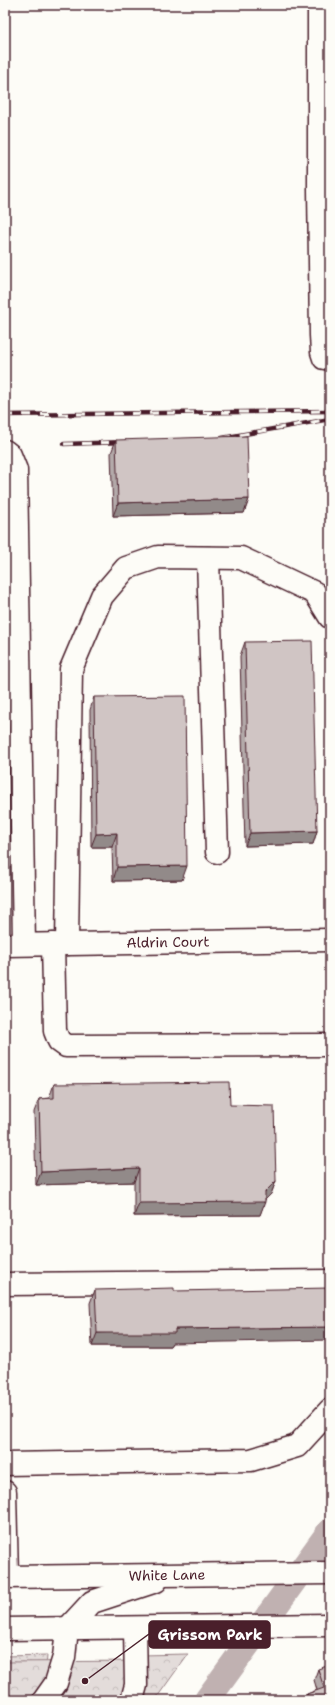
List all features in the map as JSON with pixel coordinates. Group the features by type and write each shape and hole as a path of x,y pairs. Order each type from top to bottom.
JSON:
{"main road":[{"path":"319,5 325,189 322,352 324,358 330,359"},
{"path":"5,452 10,455 16,470 14,945"},
{"path":"330,617 314,593 241,558 158,557 126,568 102,596 71,669 55,1031 59,1041 66,1046 330,1045"},
{"path":"208,558 217,852"},
{"name":"Aldrin Court","path":"14,945 330,940"},
{"path":"5,1284 330,1281"},
{"path":"5,1464 251,1460 298,1446 330,1410"},
{"path":"5,1492 6,1577"},
{"name":"White Lane","path":"6,1577 330,1573"},
{"path":"44,1700 56,1682 64,1657 67,1629 92,1602 187,1574"},
{"path":"5,1630 330,1625"},
{"path":"132,1700 136,1685 135,1628"}],"green space":[{"path":"188,1654 155,1700 5,1700 5,1662 141,1661 141,1655"},
{"path":"47,1655 46,1670 5,1700 5,1656"}],"building":[{"path":"247,436 249,499 118,503 116,440"},
{"path":"312,641 317,831 250,833 245,642"},
{"path":"185,696 187,866 117,867 117,833 96,834 94,697"},
{"path":"229,1082 230,1105 274,1106 276,1181 265,1192 265,1202 139,1203 139,1168 41,1172 39,1099 54,1098 54,1084"},
{"path":"174,1288 174,1291 330,1288 330,1327 175,1329 175,1333 97,1333 95,1290"},
{"path":"330,1665 330,1700 309,1700 307,1694 324,1688 318,1669"}],"waterway":[{"path":"207,1700 330,1531"}],"railway":[{"path":"5,415 330,411"},
{"path":"222,438 330,419"},
{"path":"64,444 126,442"}],"place":[{"name":"Grissom Park","path":"85,1681"}]}
